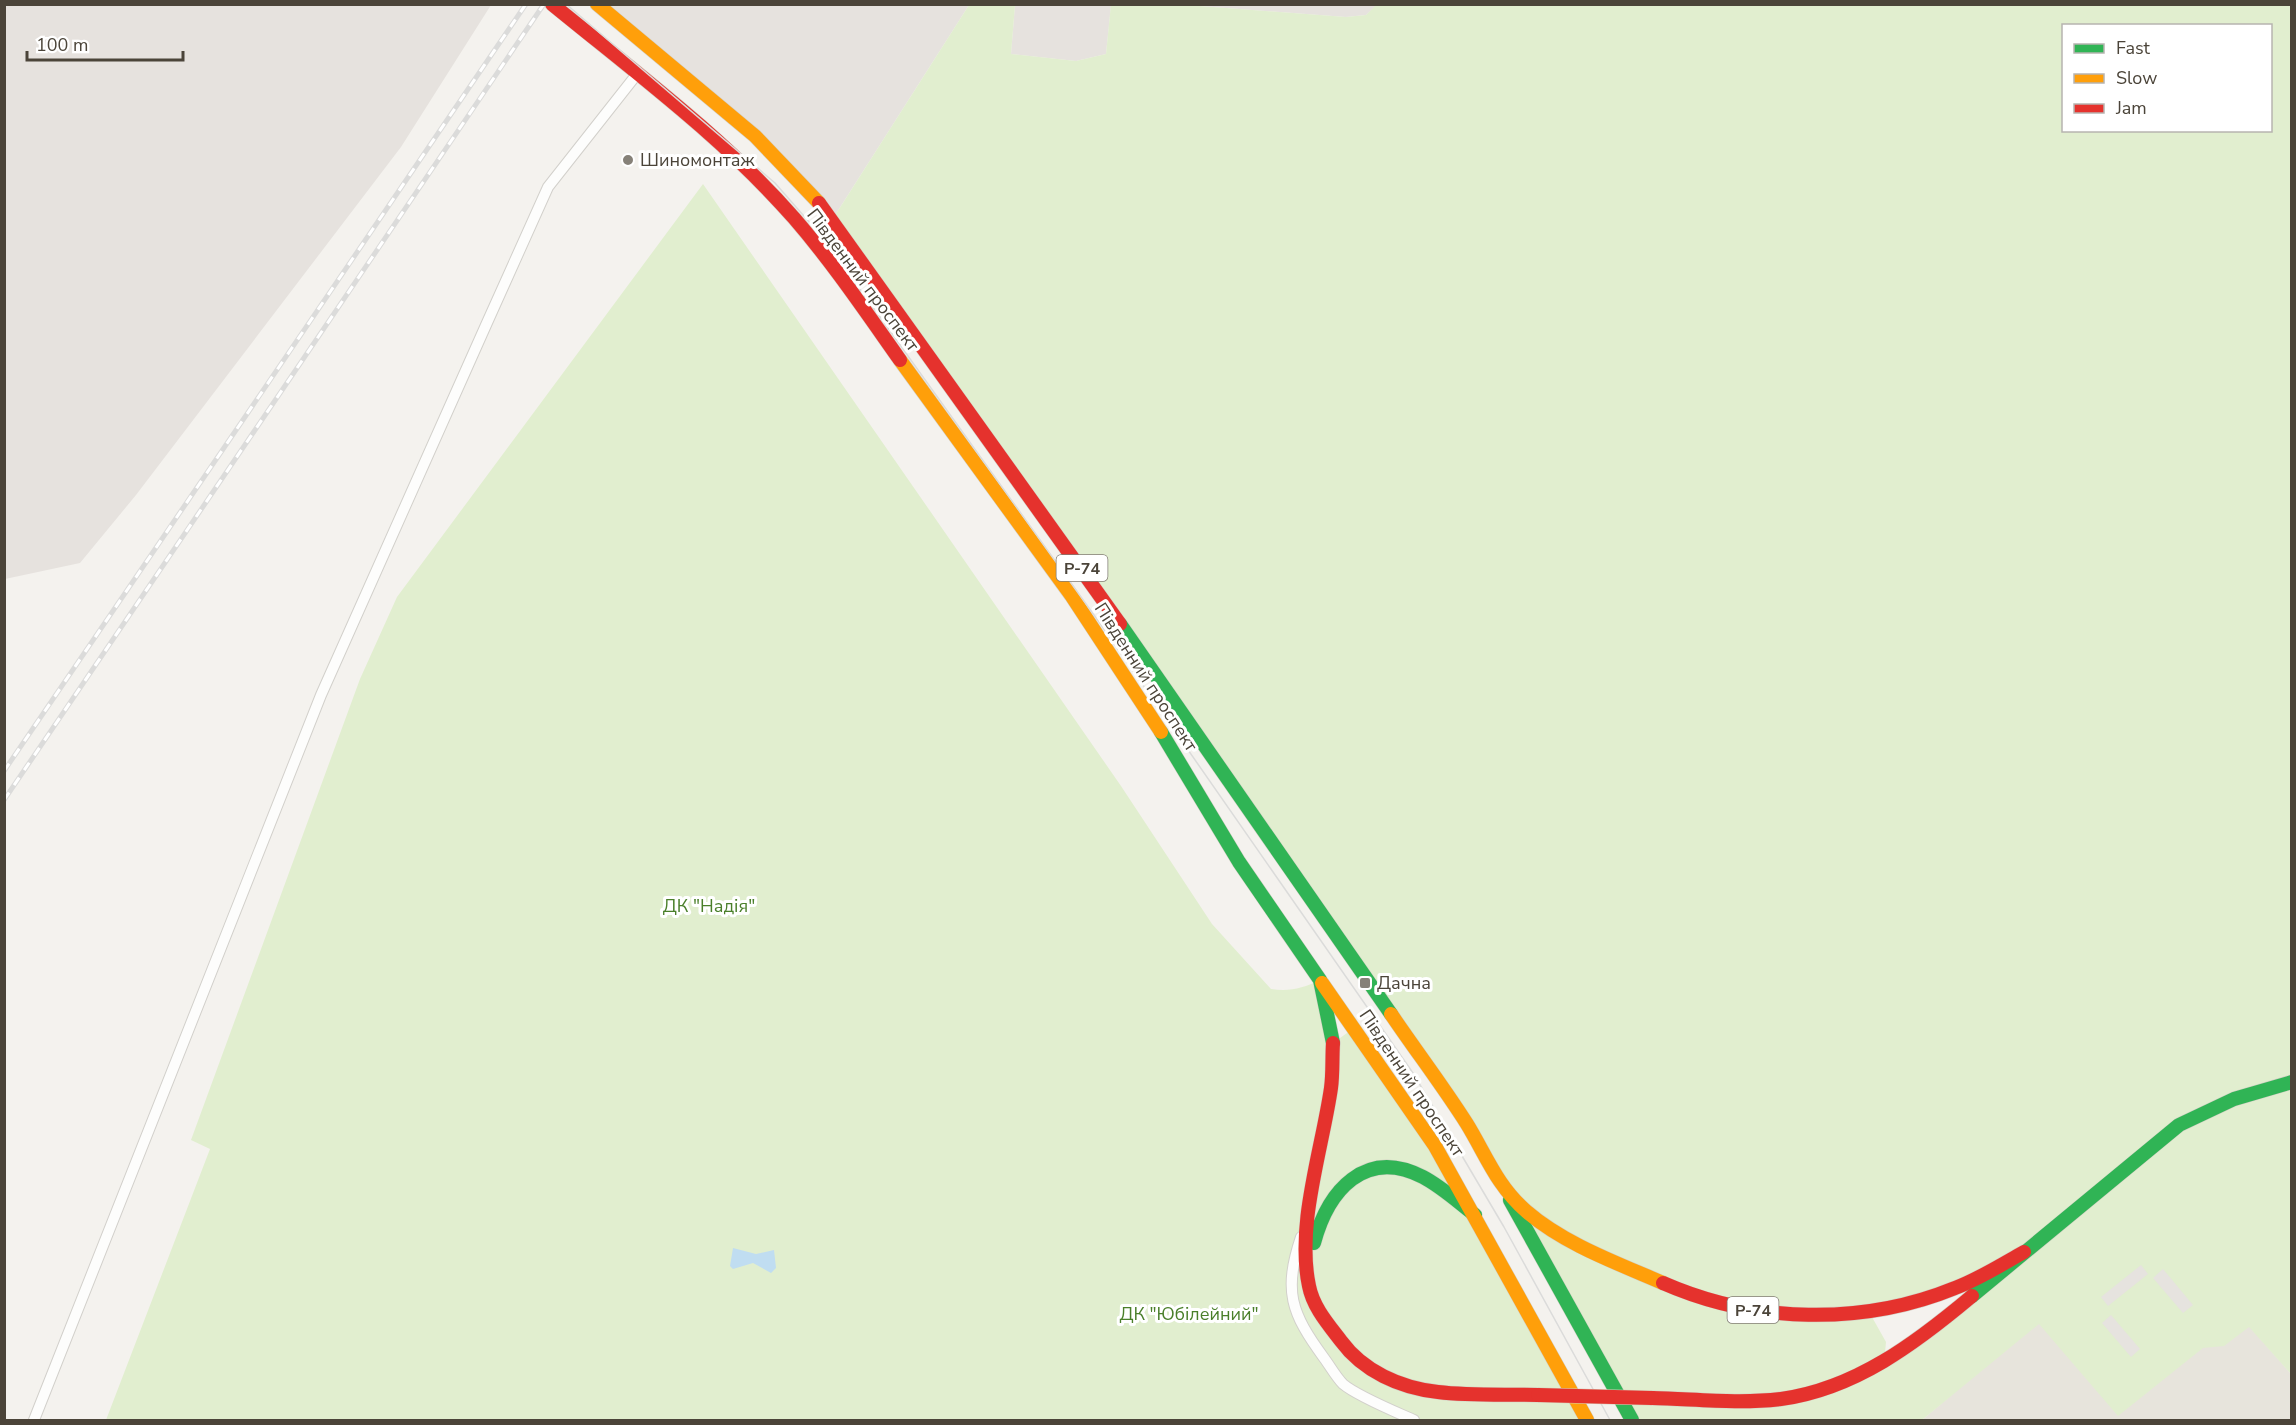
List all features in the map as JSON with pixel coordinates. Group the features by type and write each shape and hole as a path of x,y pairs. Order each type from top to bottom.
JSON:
{"main road":[{"name":"Південний проспект","path":"552,4 765,185 822,252 1071,595 1185,769 1239,862 1435,1146 1587,1420"},
{"name":"Південний проспект","path":"597,4 755,136 794,173 832,220 1088,578 1467,1124 1632,1420"},
{"name":"Р-74","path":"1320,980 1333,1043 1331,1075 1308,1217 1309,1287 1316,1307 1343,1347 1360,1363 1384,1378 1437,1392 1769,1399 1797,1396 1860,1377 1884,1364 1961,1306 2179,1125 2214,1105 2260,1089 2292,1082"},
{"path":"1309,1287 1312,1249 1324,1210 1340,1186 1358,1175 1384,1169 1414,1172 1438,1186 1475,1215"},
{"name":"Р-74","path":"1502,1187 1542,1223 1598,1254 1709,1301 1774,1314 1835,1313 1882,1308 1914,1301 1945,1292 1991,1272 2024,1252"}],"street":[{"path":"34,1420 321,695 471,358 548,187 637,74"},
{"path":"1308,1217 1292,1260 1295,1310 1308,1336 1344,1384 1414,1420"}],"shaded area":[{"path":"4,5 491,5 401,147 136,495 80,563 5,579"},
{"path":"597,5 969,5 832,220 811,192"},
{"path":"1015,5 1111,5 1106,54 1076,61 1011,54"},
{"path":"1187,5 1377,5 1366,15 1346,17"},
{"path":"2157,1221 2291,1374 2291,1420 1922,1420"},
{"path":"2141,1265 2148,1274 2108,1306 2101,1297"},
{"path":"2163,1269 2193,1305 2183,1313 2153,1278"},
{"path":"2111,1315 2140,1349 2131,1357 2102,1323"}],"green space":[{"path":"1111,4 1187,5 1346,17 1366,15 1377,4 2291,5 2291,1374 2249,1327 2224,1346 2203,1348 2118,1416 2039,1324 1922,1420 1633,1420 1467,1124 832,220 969,5 1015,5 1011,54 1076,61 1106,54","holes":["1991,1272 1884,1363 1886,1342 1868,1310"]},
{"name":"ДК \"Надія\"","path":"703,184 1121,786 1212,924 1271,989 1296,989 1320,980 1333,1043 1354,1028 1435,1146 1587,1420 106,1420 210,1149 191,1140 360,679 397,597"}],"water":[{"path":"733,1248 756,1254 774,1250 776,1268 771,1273 753,1263 733,1269 730,1266"}],"tram line":[{"path":"566,4 775,183 824,239 1099,622 1413,1073 1504,1227 1610,1420"}],"railway":[{"path":"4,771 526,4"},
{"path":"4,800 544,4"}],"traffic: fast":[{"path":"1120,624 1391,1014"},
{"path":"1161,732 1239,862 1320,980 1333,1043"},
{"path":"1972,1296 2179,1125 2234,1099 2292,1082"},
{"path":"1314,1243 1320,1224 1339,1191 1352,1179 1367,1171 1383,1167 1402,1169 1423,1177 1475,1215"},
{"path":"1510,1200 1632,1420"}],"traffic: slow":[{"path":"597,4 755,136 819,203"},
{"path":"900,360 1071,595 1161,732"},
{"path":"1322,983 1435,1146 1587,1420"},
{"path":"1391,1014 1458,1110 1500,1181 1526,1211 1574,1243 1663,1283"}],"traffic: jam":[{"path":"552,4 678,106 767,188 822,252 900,360"},
{"path":"819,203 1120,624"},
{"path":"1333,1043 1331,1088 1312,1187 1306,1238 1309,1286 1317,1308 1350,1352 1371,1369 1396,1382 1424,1390 1450,1393 1538,1395"},
{"path":"1663,1283 1734,1306 1808,1315 1846,1314 1883,1309 1955,1288 1990,1272 2024,1252"},
{"path":"1652,1398 1749,1401 1808,1394 1834,1385 1883,1361 1929,1331 1972,1296"},
{"path":"1538,1395 1652,1398"}],"place":[{"name":"Шиномонтаж","path":"628,160"},
{"name":"Дачна","path":"1365,983"}],"park label":[{"name":"ДК \"Юбілейний\"","path":"1189,1314"}]}
